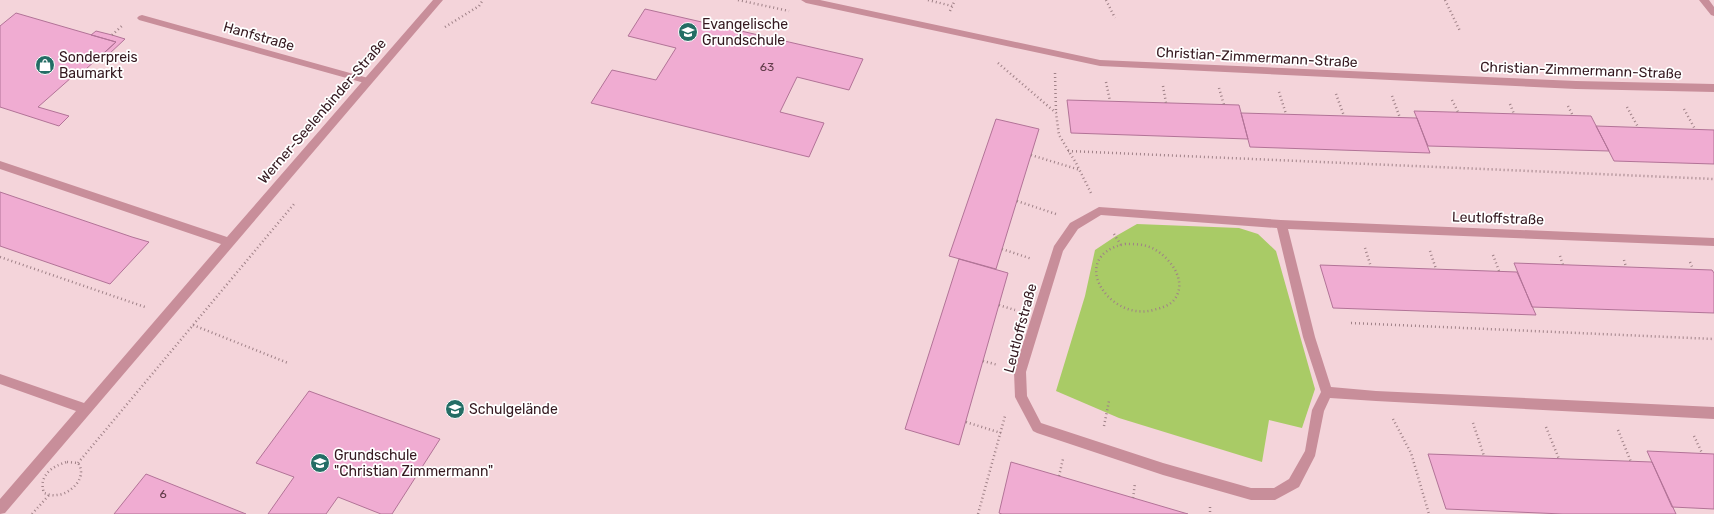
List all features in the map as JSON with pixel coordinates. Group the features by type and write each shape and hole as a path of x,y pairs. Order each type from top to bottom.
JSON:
{"street":[{"name":"Werner-Seelenbinder-Straße","path":"0,510 438,0"},
{"name":"Christian-Zimmermann-Straße","path":"806,0 1100,63 1576,85 1714,88"},
{"path":"1704,0 1714,13"},
{"name":"Hanfstraße","path":"142,18 368,81"},
{"path":"0,165 229,242"},
{"name":"Leutloffstraße","path":"1326,392 1318,410 1311,452 1294,483 1275,494 1251,494 1163,469 1037,427 1021,397 1020,372 1058,249 1074,226 1099,212 1281,224 1714,242"},
{"path":"1281,224 1309,337 1326,392 1376,396 1714,413"},
{"path":"0,379 86,409"}],"path":[{"path":"441,30 479,6 483,0"},
{"path":"928,0 952,6"},
{"path":"1106,0 1116,18"},
{"path":"1445,0 1460,31"},
{"path":"973,37 988,54 1056,113"},
{"path":"1054,54 1056,113 1059,135 1080,170 1099,212"},
{"path":"1105,81 1110,101"},
{"path":"1163,84 1166,103"},
{"path":"1218,86 1224,105"},
{"path":"1278,90 1286,114"},
{"path":"1335,91 1344,116"},
{"path":"1392,96 1400,118"},
{"path":"1625,104 1638,127"},
{"path":"1682,104 1695,129"},
{"path":"1068,151 1714,179"},
{"path":"1031,155 1080,170"},
{"path":"78,463 297,200"},
{"path":"1017,201 1055,212 1074,226"},
{"path":"1125,244 1138,244 1152,248 1164,255 1173,264 1178,276 1179,287 1175,298 1168,306 1156,311 1143,313 1129,311 1111,300 1106,296 1099,285 1096,274 1097,263 1103,254 1113,247 1125,244"},
{"path":"1002,249 1053,267"},
{"path":"0,257 167,315 288,363"},
{"path":"1351,323 1714,338"},
{"path":"1376,396 1400,431 1421,479 1429,514"},
{"path":"978,514 1009,404 1021,397"},
{"path":"1465,400 1484,456"},
{"path":"1536,404 1559,459"},
{"path":"1608,407 1631,462"},
{"path":"966,422 1001,433"},
{"path":"72,462 78,463 81,467 80,477 73,487 60,495 49,495 44,493 42,484 48,472 60,464 72,462"},
{"path":"32,514 49,495"}],"green space":[{"path":"1137,224 1239,228 1258,234 1276,251 1315,389 1302,428 1269,420 1262,462 1119,418 1056,391 1085,296 1095,250"}],"building":[{"path":"645,9 863,59 849,90 797,77 780,112 824,123 809,157 591,103 612,70 656,80 676,48 628,36"},
{"name":"Sonderpreis Baumarkt","path":"16,13 116,42 76,78 72,77 38,107 69,116 59,126 0,107 0,26"},
{"path":"96,31 125,39 108,55 103,54 116,42 91,35"},
{"path":"1067,100 1239,105 1248,139 1071,133"},
{"path":"1414,111 1591,116 1609,151 1428,146"},
{"path":"1241,113 1417,118 1430,153 1250,147"},
{"path":"996,119 1039,129 996,269 949,256"},
{"path":"1596,126 1714,130 1714,164 1614,161"},
{"path":"0,192 149,242 110,284 0,246"},
{"path":"959,259 1008,273 959,445 905,429"},
{"path":"1514,263 1712,270 1714,273 1714,313 1532,307"},
{"path":"1320,265 1517,272 1536,315 1333,308"},
{"path":"309,391 440,439 392,514 381,514 338,497 326,514 268,514 294,477 256,463"},
{"path":"1647,451 1714,454 1714,509 1672,507"},
{"path":"1428,454 1652,462 1676,514 1563,514 1446,509"},
{"path":"1011,462 1188,514 1002,514 999,513"},
{"path":"146,474 246,514 114,514"}],"place":[{"name":"Evangelische Grundschule","path":"688,32"},
{"name":"Sonderpreis Baumarkt","path":"45,65"},
{"name":"Schulgelände","path":"455,409"},
{"name":"Grundschule \"Christian Zimmermann\"","path":"320,463"}]}
